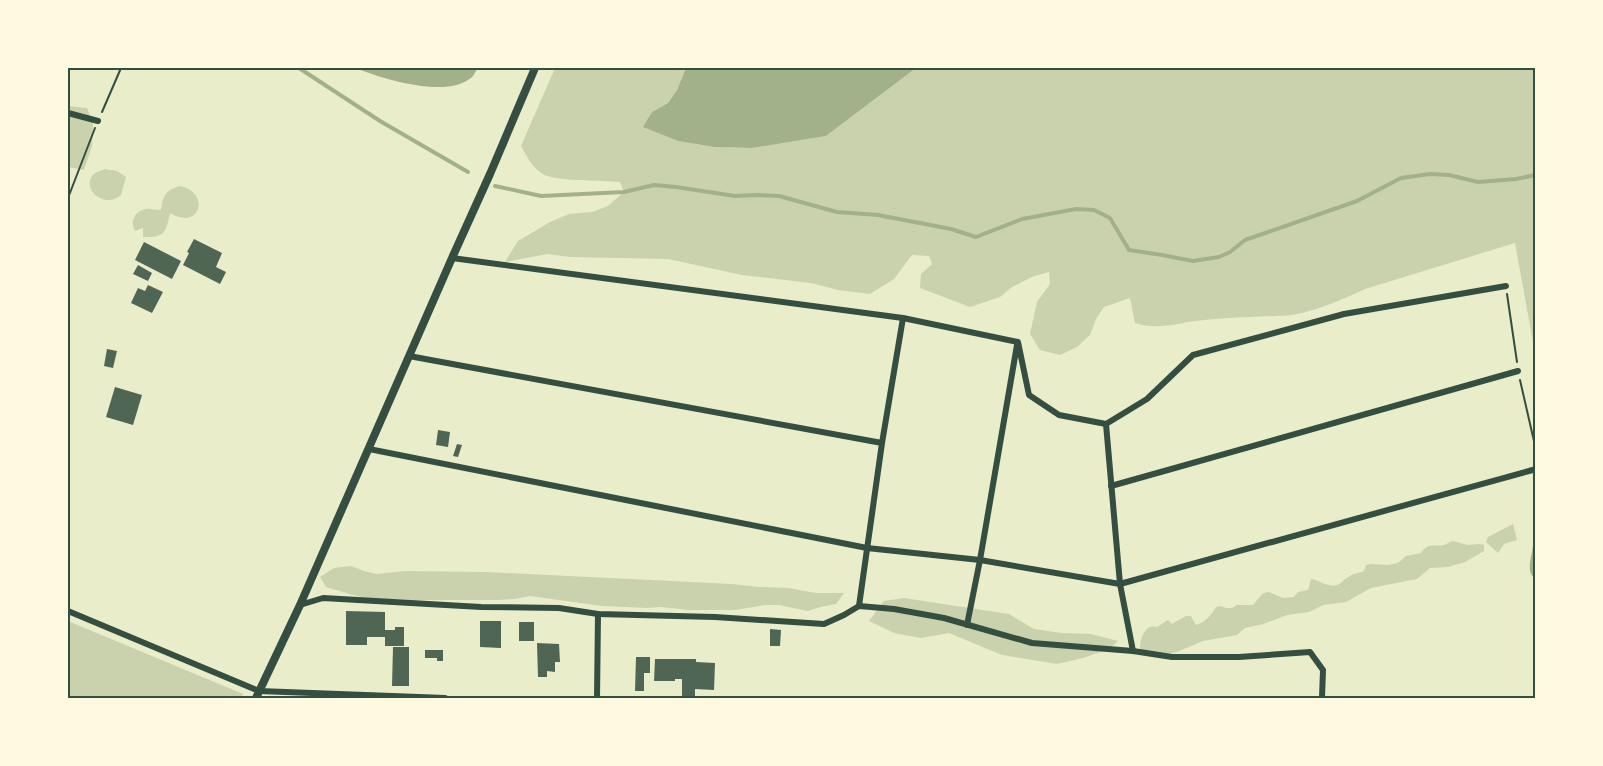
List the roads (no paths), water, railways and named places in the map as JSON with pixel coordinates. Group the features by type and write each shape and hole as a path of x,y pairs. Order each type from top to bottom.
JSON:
{"main road":[{"path":"257,695 369,450 535,68"}],"street":[{"path":"68,113 98,121"},
{"path":"452,258 903,318 1018,342"},
{"path":"1018,342 1029,395 1059,415 1106,424 1147,399 1193,355 1344,314 1506,286"},
{"path":"859,606 882,443 903,318"},
{"path":"967,625 1018,342"},
{"path":"409,356 882,443"},
{"path":"1111,486 1518,371"},
{"path":"1106,424 1120,584 1133,651"},
{"path":"369,450 867,548 980,560 1120,584 1536,469"},
{"path":"300,604 323,598 481,607 559,608 597,614 715,616 824,624 859,606 894,609 944,618 1032,643 1133,651 1172,657 1239,657 1310,652 1323,670 1322,699"},
{"path":"68,611 257,695 445,699"},
{"path":"597,614 597,699"}],"waterway":[{"path":"299,68 380,121 468,172"},
{"path":"495,186 541,196 624,192 654,185 735,196 779,196 837,212 878,215 951,229 976,237 1022,219 1076,209 1094,210 1110,218 1129,250 1193,261 1219,257 1230,252 1245,240 1357,201 1401,178 1430,174 1449,175 1478,182 1536,175"}]}
